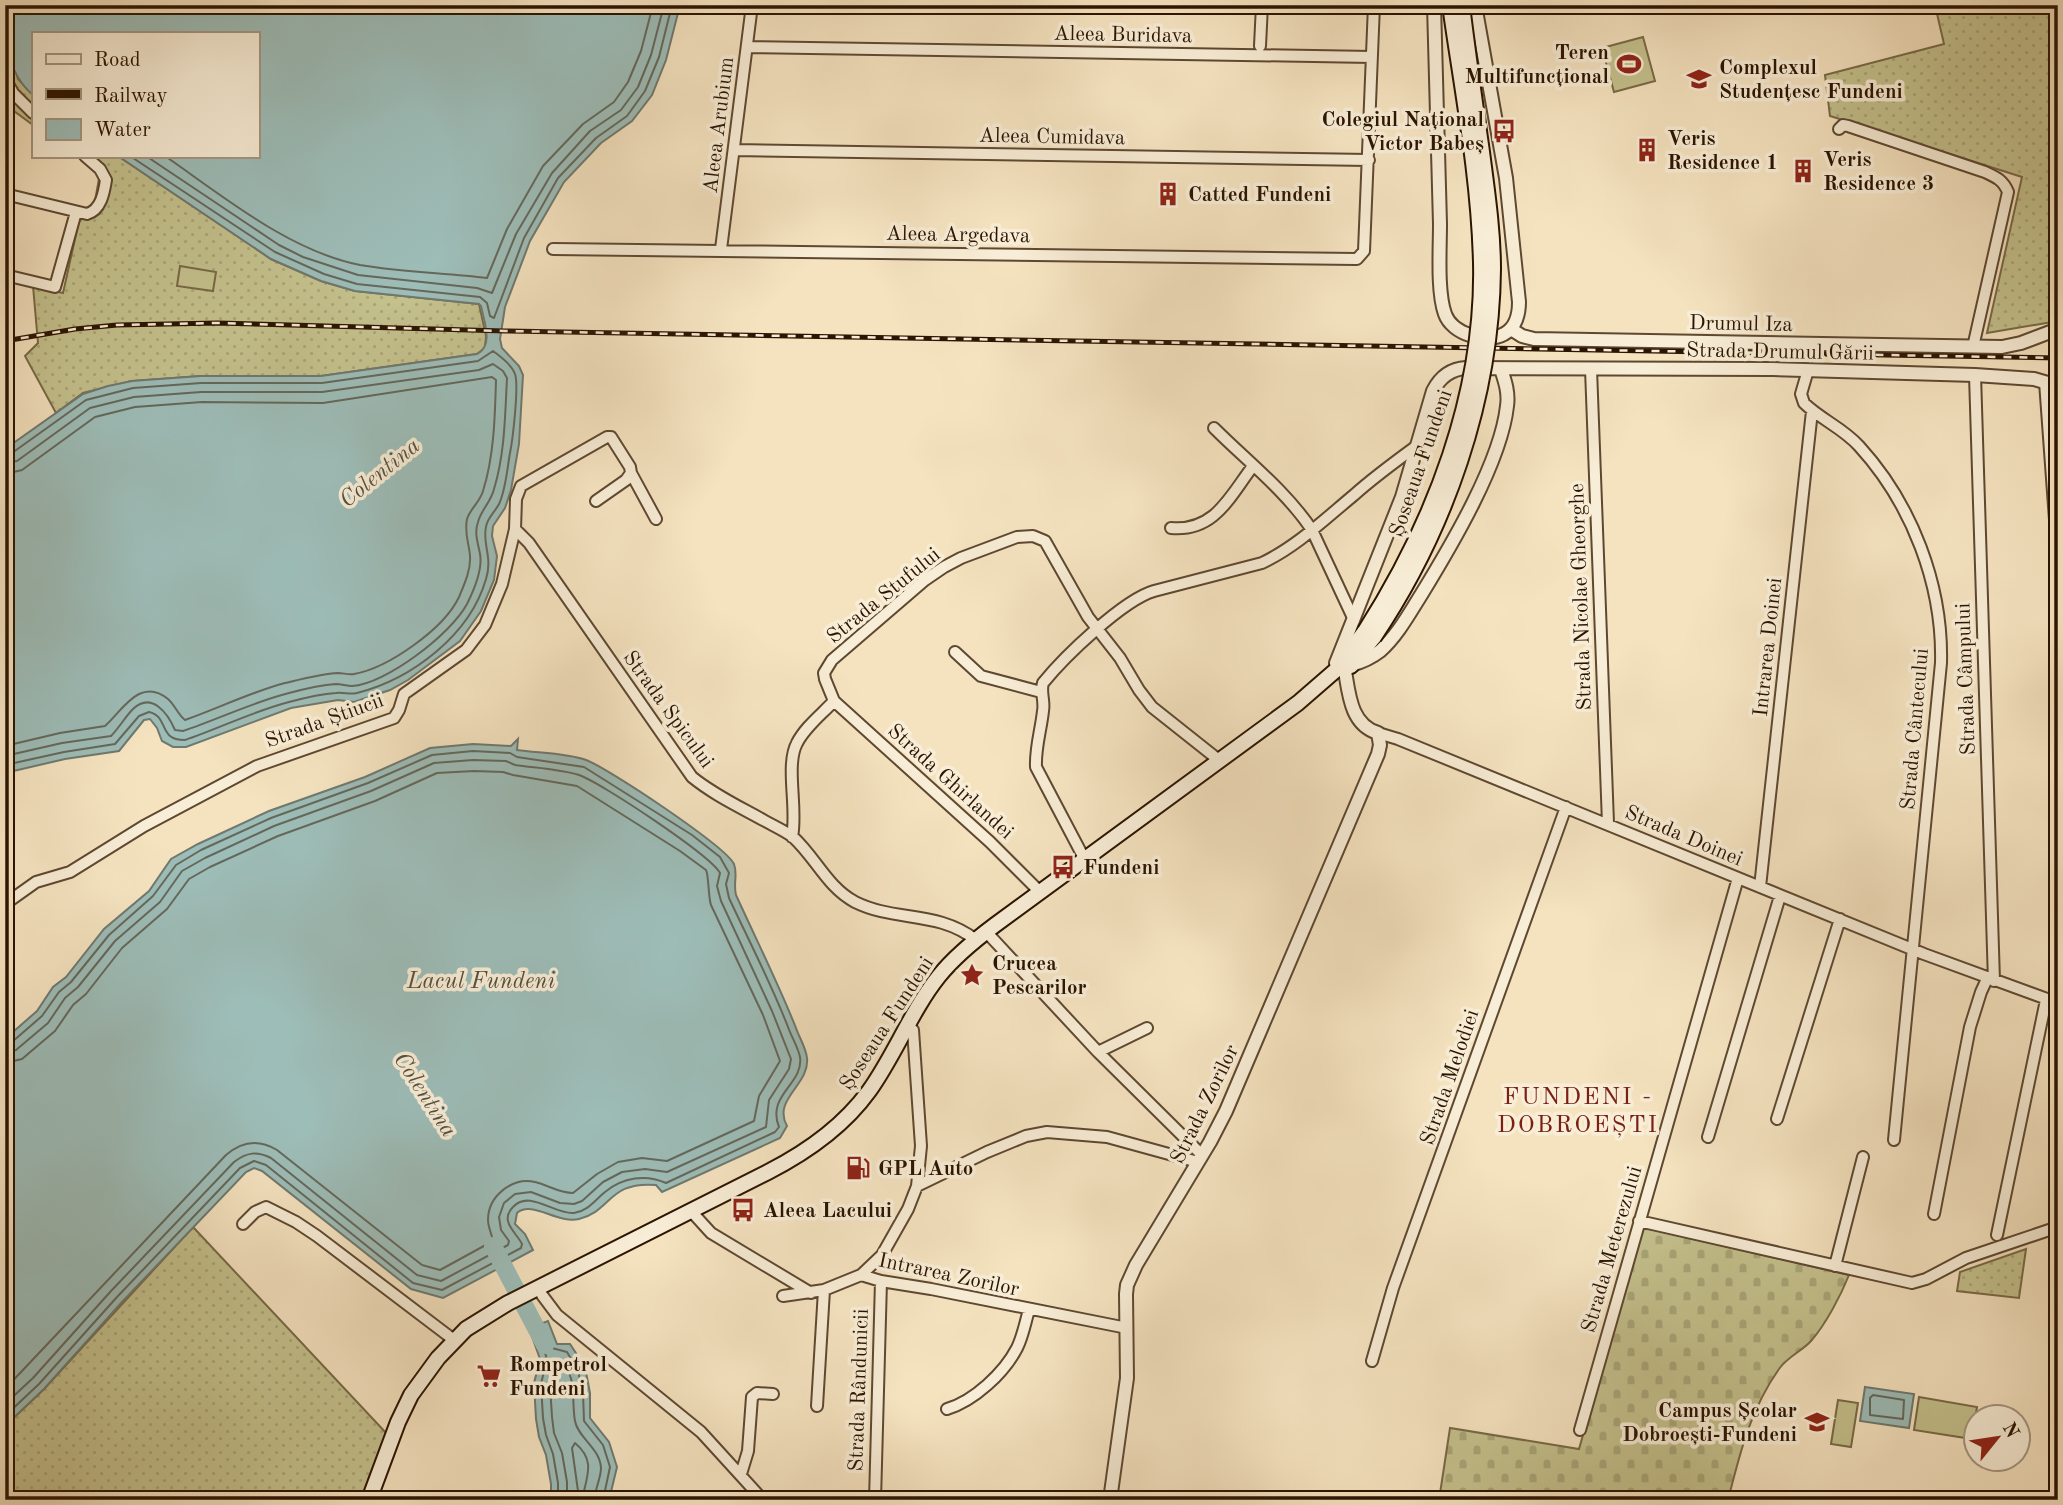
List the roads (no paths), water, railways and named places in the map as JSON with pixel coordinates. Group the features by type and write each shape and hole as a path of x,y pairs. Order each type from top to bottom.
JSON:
{"main road":[{"name":"Șoseaua Fundeni","path":"369,1500 411,1395 454,1340 797,1156 840,1123 869,1091 934,983 950,964 976,940 1040,892 1277,719 1329,676 1369,634 1427,515 1458,425 1474,358 1481,294 1480,230 1450,5"},
{"name":"Șoseaua Fundeni","path":"693,1214 794,1167 835,1138 874,1095 945,978 991,937 1282,724 1348,668 1412,575 1439,516 1470,427 1485,359 1492,296 1491,232 1462,5"},
{"name":"Șoseaua Fundeni","path":"379,1500 405,1428 423,1394 480,1325"}],"street":[{"name":"Aleea Arubium","path":"721,249 752,5"},
{"path":"1260,46 1262,5"},
{"path":"1369,160 1374,5"},
{"path":"1433,5 1441,274 1445,314 1455,328 1469,335 1499,336 1511,328 1516,320 1520,302 1512,221 1475,5"},
{"name":"Aleea Buridava","path":"747,47 1372,57"},
{"path":"6,82 32,112"},
{"path":"1839,130 1843,125 1848,126 1985,172 1997,177 2006,186 2008,192 1973,347"},
{"name":"Aleea Cumidava","path":"734,150 1369,160"},
{"path":"5,194 87,214 95,210 105,187 104,173 87,158"},
{"name":"Aleea Argedava","path":"553,249 721,249 1353,260 1360,257 1364,251 1369,160"},
{"path":"5,275 55,288 76,212"},
{"name":"Drumul Iza","path":"1511,328 1522,336 1534,339 1973,347 2010,346 2058,329"},
{"name":"Șoseaua Fundeni","path":"1329,676 1402,497 1433,391 1445,375 1458,369 1501,369 1508,398 1504,420 1497,444 1472,502 1441,560 1391,639 1371,657 1348,668"},
{"name":"Strada Drumul Gării","path":"1501,369 1808,370 2020,377 2051,384"},
{"name":"Strada Nicolae Gheorghe","path":"1591,369 1608,823"},
{"path":"1808,370 1801,394 1804,403 1812,411"},
{"name":"Strada Câmpului","path":"1975,375 1991,980"},
{"path":"2051,384 2058,561"},
{"name":"Intrarea Doinei","path":"1760,887 1812,411"},
{"name":"Strada Cântecului","path":"1812,411 1858,444 1889,487 1911,526 1931,577 1938,603 1942,636 1894,1140"},
{"path":"1214,428 1290,501 1312,530 1354,620"},
{"name":"Strada Știucii","path":"5,904 36,882 70,872 144,826 257,766 394,718 404,694 466,650 485,625 502,584 514,529 516,499 521,486 607,437 614,439 631,473"},
{"path":"1085,860 1036,767 1035,756 1044,706 1041,692 1043,682 1097,629 1146,593 1274,558 1418,445"},
{"path":"1171,528 1192,527 1211,519 1253,466"},
{"path":"596,501 626,480 631,473 656,519"},
{"name":"Strada Spicului","path":"514,529 528,543 692,777 707,789 792,837 830,882 857,903 941,921 964,931 976,940"},
{"name":"Strada Stufului","path":"834,701 825,679 827,666 832,660 925,580 944,567 1017,537 1033,536 1045,541 1075,596 1097,629"},
{"path":"1097,629 1152,707 1220,761"},
{"path":"955,652 981,676 1041,692"},
{"name":"Strada Doinei","path":"1348,668 1352,706 1364,727 1398,738 1608,823 1912,949 2052,1002 1997,1235"},
{"path":"792,837 794,750 801,736 834,701"},
{"name":"Strada Ghirlandei","path":"834,701 990,842 1040,892"},
{"name":"Strada Zorilor","path":"1110,1500 1128,1378 1126,1294 1131,1274 1233,1097 1378,754 1378,733"},
{"name":"Strada Melodiei","path":"1373,1361 1393,1288 1566,807"},
{"name":"Strada Meterezului","path":"1580,1430 1738,878"},
{"path":"1708,1137 1780,896"},
{"path":"1777,1119 1840,919"},
{"path":"991,937 1200,1158"},
{"path":"1934,1214 1970,1027 1991,980"},
{"path":"1098,1052 1147,1028"},
{"path":"783,1296 824,1290 861,1275 890,1244 917,1186 921,1146 913,1030"},
{"path":"917,1186 964,1162 1026,1136 1048,1132 1107,1137 1200,1158"},
{"path":"1835,1266 1863,1157"},
{"path":"243,1224 255,1212 266,1207 296,1222 454,1340"},
{"path":"693,1214 711,1233 811,1293"},
{"path":"1639,1221 1912,1283 1966,1258 2058,1227"},
{"name":"Intrarea Zorilor","path":"861,1275 1127,1328"},
{"name":"Strada Rândunicii","path":"875,1500 881,1281"},
{"path":"817,1406 824,1290"},
{"path":"539,1293 551,1310 701,1432 763,1500"},
{"name":"Intrarea Zorilor","path":"947,1409 965,1403 1005,1366 1017,1347 1029,1310"},
{"path":"741,1474 748,1451 751,1397 757,1393 773,1394"}],"water":[{"path":"5,5 680,5 666,60 652,95 632,121 601,143 564,182 530,241 505,307 500,339 502,348 519,366 523,375 519,444 511,490 505,508 493,526 492,536 497,556 494,580 481,611 460,641 408,680 390,690 354,702 338,700 291,708 186,747 173,747 162,741 150,719 144,720 119,751 65,759 5,773 5,449 83,394 108,386 132,381 201,376 321,376 477,354 487,339 479,304 355,291 321,281 271,259 121,158 259,158 259,32 32,32 32,94 17,76 12,65"},
{"name":"Lacul Fundeni","path":"518,739 517,750 570,756 598,766 689,825 734,864 736,895 782,994 807,1058 803,1076 784,1108 787,1126 780,1138 662,1192 656,1185 628,1188 598,1210 579,1219 571,1220 530,1209 523,1210 517,1213 515,1224 525,1234 533,1250 443,1298 411,1289 262,1171 254,1168 246,1172 122,1302 44,1389 5,1426 5,1039 37,1011 53,987 66,977 104,929 149,891 171,859 269,811 365,777 430,748 473,744 511,746"},
{"path":"548,1321 557,1344 570,1344 585,1367 590,1393 590,1418 609,1442 617,1467 609,1500 551,1500 546,1455 536,1419 534,1383 540,1359 529,1328"},
{"path":"1865,1387 1914,1394 1909,1428 1860,1421"}],"waterway":[{"name":"Colentina","path":"493,1246 545,1345"}],"railway":[{"path":"5,341 117,325 218,323 505,331 2058,358"}],"place":[{"name":"Teren Multifuncțional","path":"1629,64"},
{"name":"Complexul Studențesc Fundeni","path":"1699,79"},
{"name":"Colegiul Național Victor Babeș","path":"1504,131"},
{"name":"Veris Residence 1","path":"1647,150"},
{"name":"Veris Residence 3","path":"1803,171"},
{"name":"Catted Fundeni","path":"1168,194"},
{"name":"Fundeni","path":"1063,867"},
{"name":"Crucea Pescarilor","path":"972,975"},
{"name":"GPL Auto","path":"858,1168"},
{"name":"Aleea Lacului","path":"743,1210"},
{"name":"Rompetrol Fundeni","path":"489,1376"},
{"name":"Campus Școlar Dobroești-Fundeni","path":"1817,1422"}],"district":[{"name":"FUNDENI - DOBROEȘTI","path":"1578,1110"}]}
